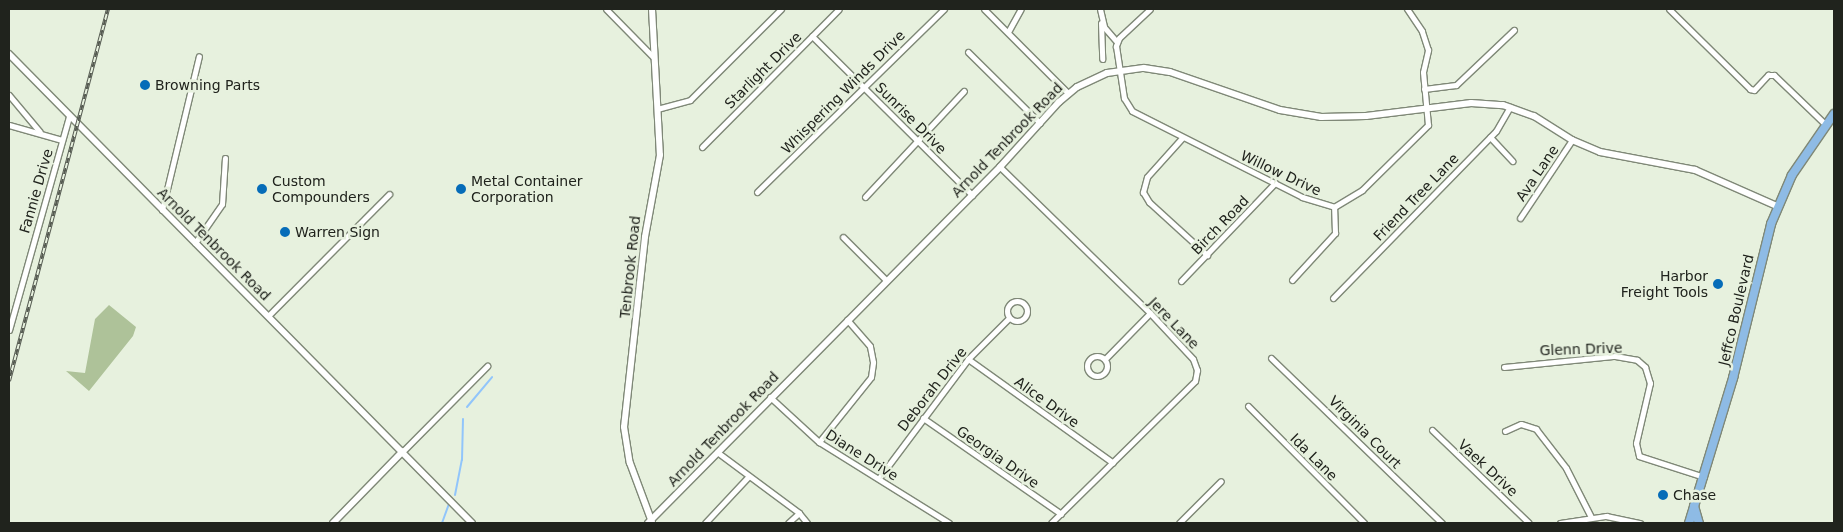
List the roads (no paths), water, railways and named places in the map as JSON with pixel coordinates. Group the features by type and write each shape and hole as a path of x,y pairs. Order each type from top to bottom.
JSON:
{"main road":[{"name":"Jeffco Boulevard","path":"1689,523 1734,378 1765,243 1777,206 1808,149 1834,114"},
{"path":"1694,505 1699,523"}],"street":[{"path":"606,9 654,57"},
{"name":"Tenbrook Road","path":"651,522 627,453 624,422 645,237 660,155 652,9"},
{"path":"657,109 690,100 781,9"},
{"name":"Starlight Drive","path":"702,147 839,9"},
{"name":"Whispering Winds Drive","path":"758,192 944,9"},
{"path":"984,9 1068,93"},
{"path":"1008,32 1021,9"},
{"path":"1100,9 1102,59"},
{"path":"1101,20 1107,33 1117,42 1150,9"},
{"name":"Willow Drive","path":"1117,42 1118,71 1124,98 1132,110 1182,138 1275,183 1318,203 1334,207 1362,190 1421,134 1428,125 1423,72 1428,50 1422,31 1407,9"},
{"path":"1669,9 1750,89 1754,90 1768,74 1774,75 1826,125"},
{"path":"1424,89 1456,85 1514,30"},
{"name":"Sunrise Drive","path":"812,36 972,195"},
{"path":"968,52 1040,123"},
{"name":"Arnold Tenbrook Road","path":"9,54 472,523"},
{"path":"162,210 199,56"},
{"name":"Arnold Tenbrook Road","path":"651,522 770,397 1000,167 1068,93 1096,77 1118,71 1144,68 1170,72 1264,105 1312,116 1356,117 1481,103 1510,107 1534,116 1572,140 1616,157 1695,170 1777,206"},
{"path":"865,197 964,91"},
{"path":"9,96 40,133"},
{"name":"Friend Tree Lane","path":"1333,298 1490,137 1510,107"},
{"name":"Fannie Drive","path":"9,330 69,116"},
{"path":"9,125 62,140"},
{"path":"1490,137 1512,161"},
{"path":"1182,138 1147,177 1143,192 1207,255"},
{"name":"Ava Lane","path":"1520,218 1572,140"},
{"path":"196,243 222,204 225,158"},
{"name":"Jere Lane","path":"1000,167 1150,313 1194,359 1195,381 1052,523"},
{"name":"Birch Road","path":"1181,281 1275,183"},
{"path":"268,316 389,194"},
{"path":"1292,280 1335,233 1334,207"},
{"path":"843,237 886,280"},
{"name":"Deborah Drive","path":"1020,302 1025,306 1024,318 1014,321 1009,318 1006,312 1011,303 1020,302"},
{"path":"1105,359 1150,313"},
{"name":"Deborah Drive","path":"879,478 922,418 968,359 1009,318"},
{"path":"819,442 871,377 873,362 870,346 847,320"},
{"path":"1095,356 1105,359 1108,368 1104,374 1095,376 1089,372 1089,360 1095,356"},
{"name":"Glenn Drive","path":"1504,367 1614,356 1637,360 1645,367 1650,383 1636,443 1639,456 1704,478"},
{"name":"Virginia Court","path":"1271,358 1442,523"},
{"name":"Alice Drive","path":"968,359 1114,463"},
{"path":"333,523 487,366"},
{"name":"Diane Drive","path":"770,397 819,442 949,523"},
{"name":"Ida Lane","path":"1248,406 1364,523"},
{"name":"Georgia Drive","path":"922,418 1061,514"},
{"path":"1505,431 1521,424 1536,429 1566,468 1591,517"},
{"name":"Vaek Drive","path":"1432,430 1529,523"},
{"path":"717,452 799,513 807,523"},
{"path":"705,523 749,476"},
{"path":"1179,523 1222,481"},
{"path":"644,503 653,509 663,508"},
{"path":"788,523 799,513"},
{"path":"1560,523 1591,517 1618,517 1640,523"}],"waterway":[{"path":"467,407 492,377"},
{"path":"455,495 462,460 463,419"},
{"path":"442,523 449,504"}],"railway":[{"path":"9,381 108,9"}],"place":[{"name":"Browning Parts","path":"145,85"},
{"name":"Custom Compounders","path":"262,189"},
{"name":"Metal Container Corporation","path":"461,189"},
{"name":"Warren Sign","path":"285,232"},
{"name":"Harbor Freight Tools","path":"1718,284"},
{"name":"Chase","path":"1663,495"}]}
